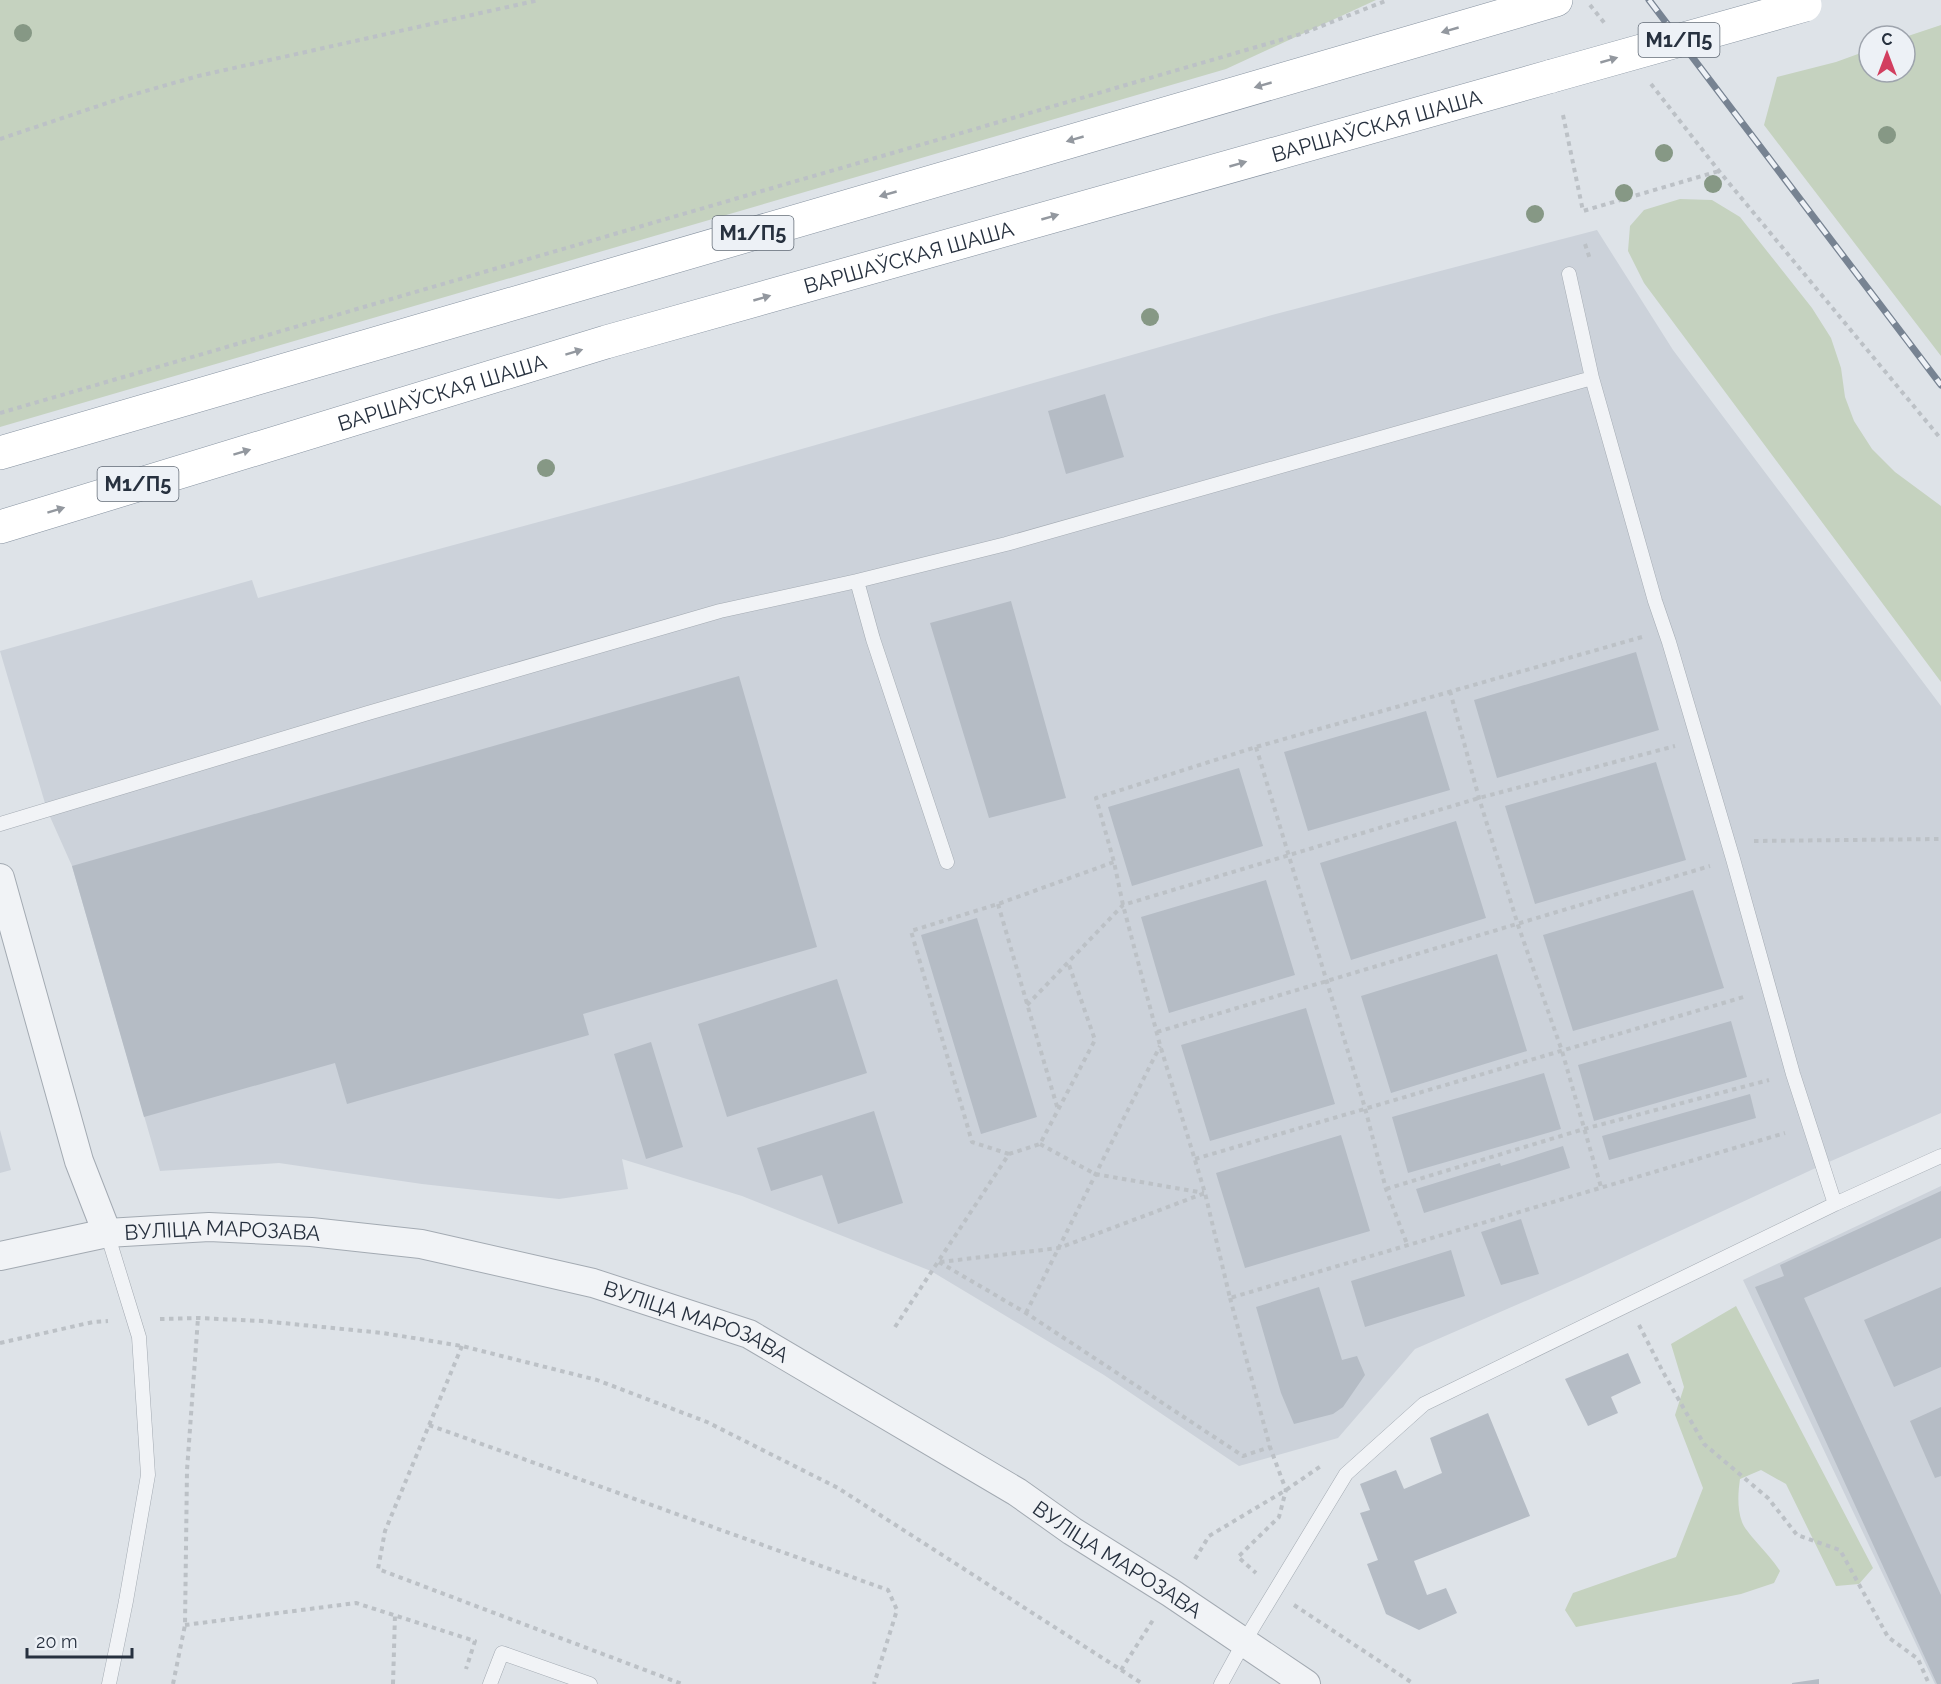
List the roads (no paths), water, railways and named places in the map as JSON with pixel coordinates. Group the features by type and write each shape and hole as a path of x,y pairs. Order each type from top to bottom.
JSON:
{"highway":[{"name":"М1/П5","path":"0,453 1556,0"},
{"name":"ВАРШАЎСКАЯ ШАША","path":"0,527 606,342 1813,2"}],"street":[{"path":"0,878 79,1161 107,1233"},
{"name":"ВУЛІЦА МАРОЗАВА","path":"0,1256 107,1233 228,1228 311,1232 421,1244 593,1284 749,1334 1017,1492 1072,1532 1171,1593 1306,1684"}],"lane":[{"path":"1569,274 1592,378 1655,601 1771,989 1793,1074 1835,1204"},
{"path":"0,824 368,713 720,611 857,581 1006,544 1592,378"},
{"path":"857,581 873,639 946,862"},
{"path":"1221,1684 1346,1474 1424,1404 1835,1204 1941,1156"},
{"path":"107,1233 139,1337 148,1475 109,1684"},
{"path":"490,1684 502,1653 590,1684"}],"railway":[{"path":"1649,0 1941,385"}]}
